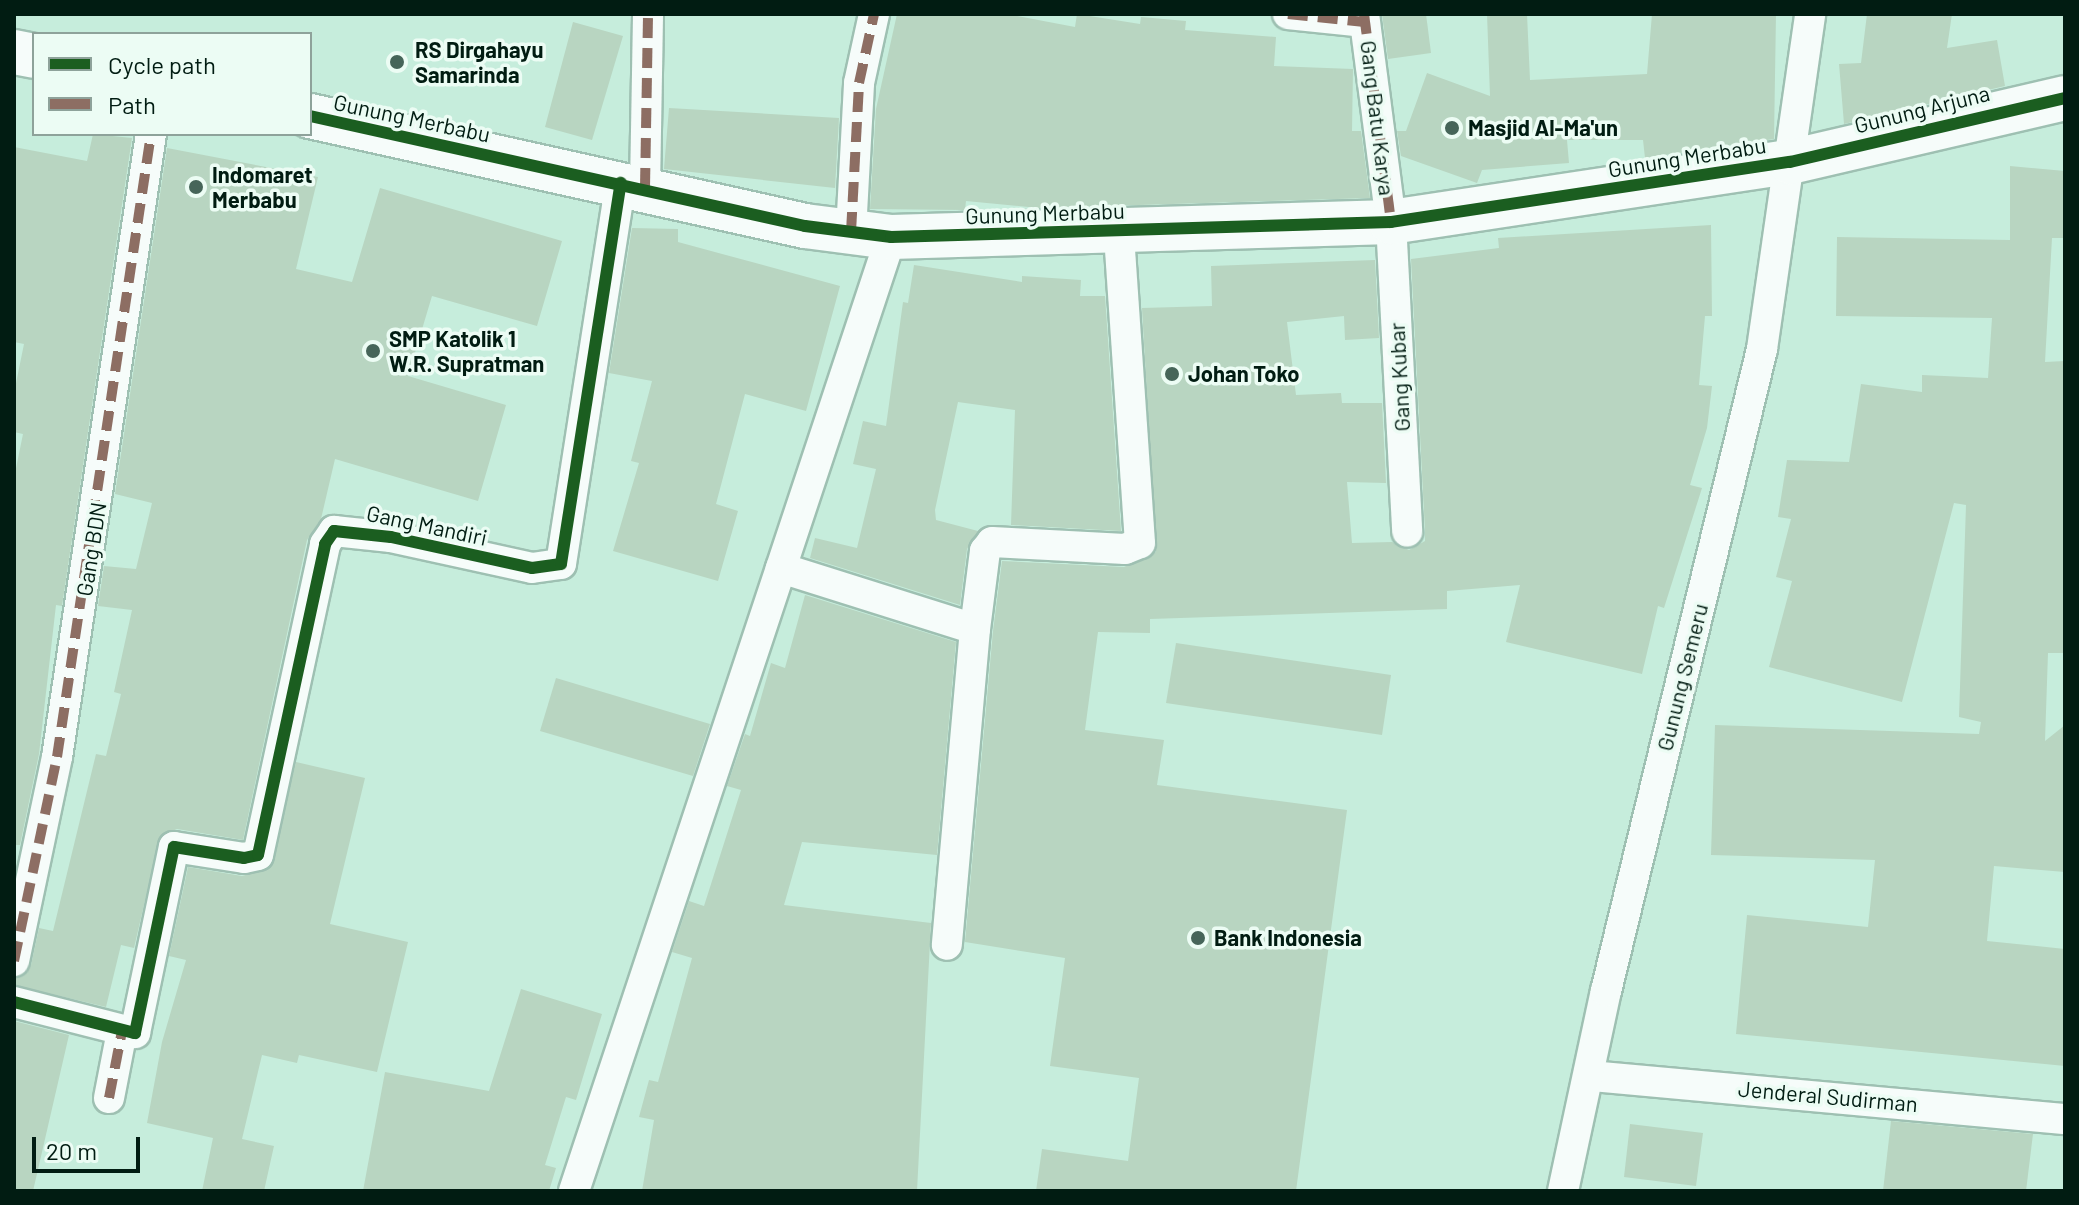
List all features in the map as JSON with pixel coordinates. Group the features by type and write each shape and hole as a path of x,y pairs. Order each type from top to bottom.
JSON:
{"street":[{"path":"633,186 648,14"},
{"path":"574,1191 781,568 871,234 859,83 874,14"},
{"path":"1288,14 1364,18"},
{"name":"Gunung Semeru","path":"1563,1191 1591,1076 1606,991 1762,349 1810,14"},
{"name":"Gang Batu Karya","path":"1364,18 1391,222"},
{"name":"Gunung Arjuna","path":"1790,162 2065,98"},
{"name":"Gunung Merbabu","path":"312,116 871,234 1119,231 1391,222 1790,162"},
{"name":"Gang BDN","path":"14,961 59,741 151,136"},
{"name":"Gang Mandiri","path":"122,1031 135,1033 174,847 244,858 260,850 325,544 334,531 377,535 532,568 561,564 633,186"},
{"name":"Gang Kubar","path":"1391,222 1407,532"},
{"path":"947,945 975,629 985,551 992,542 1125,549 1140,543 1119,231"},
{"path":"781,568 975,629"},
{"path":"14,1002 122,1031 109,1098"},
{"name":"Jenderal Sudirman","path":"1591,1076 2065,1119"}],"building":[{"path":"897,14 1007,14 1075,27 1077,14 1140,24 1141,17 1186,21 1185,30 1276,37 1274,66 1353,69 1352,131 1361,131 1370,198 1039,208 966,201 965,210 870,209 876,109"},
{"path":"1382,14 1426,14 1431,53 1388,59"},
{"path":"1487,14 1527,14 1530,80 1647,74 1652,14 1776,14 1774,139 1645,158 1643,140 1567,140 1569,163 1482,170 1477,183 1401,156 1397,131 1406,131 1427,73 1490,96"},
{"path":"1867,14 1952,14 1947,48 1997,40 2005,86 1844,124 1839,64 1861,63"},
{"path":"573,22 623,36 592,140 545,127"},
{"path":"669,108 839,118 835,188 664,169"},
{"path":"93,136 132,138 62,606 56,605 39,754 20,845 14,845 14,478 23,434 14,432 14,393 24,344 14,342 14,147 87,161"},
{"path":"167,148 318,177 296,269 352,282 380,188 562,241 537,326 432,296 408,376 506,405 478,501 335,459 321,519 307,540 243,840 177,829 160,836 134,948 121,945 106,1007 14,985 14,979 31,965 39,928 53,931 96,754 106,756 121,694 114,692 132,610 98,606 104,566 136,569 152,503 115,494"},
{"path":"2010,166 2065,171 2065,238 2052,238 2045,362 2065,361 2065,653 2048,653 2045,741 2065,725 2065,872 1994,866 1987,941 2065,949 2065,1066 1736,1034 1747,915 1868,927 1875,860 1711,855 1715,725 1979,734 1981,722 1959,717 1966,505 1954,503 1902,702 1769,667 1792,581 1776,577 1791,519 1778,517 1787,460 1849,462 1861,384 1922,392 1922,375 1988,378 1992,318 1836,316 1837,237 2010,240"},
{"path":"1711,225 1712,316 1705,316 1699,385 1712,386 1707,428 1690,485 1702,488 1664,608 1658,606 1642,674 1506,642 1520,585 1447,591 1447,609 1150,619 1150,633 1098,632 1085,730 1164,740 1157,785 1347,810 1296,1191 1036,1191 1042,1149 1128,1161 1139,1078 1050,1066 1065,958 965,942 993,631 1002,561 1124,567 1156,552 1142,308 1212,306 1211,266 1375,260 1379,338 1345,340 1344,316 1287,322 1296,395 1341,393 1342,403 1382,403 1386,483 1347,482 1352,543 1392,542 1409,550 1425,541 1411,259 1499,248 1498,238"},
{"path":"632,228 678,229 678,242 840,286 806,411 745,394 716,504 738,511 718,581 613,551 639,463 631,461 652,381 609,373"},
{"path":"914,265 1022,282 1022,276 1081,280 1080,296 1105,296 1121,531 1011,525 1015,410 958,402 935,510 936,520 978,531 967,549 960,605 810,558 815,538 857,548 876,469 853,464 863,421 886,426 903,302 908,303"},
{"path":"805,595 956,642 937,855 802,842 784,905 931,923 917,1191 642,1191 654,1120 639,1117 649,1080 658,1082 692,958 672,952 689,901 704,906 741,790 727,786 745,734 750,736 771,663 785,668"},
{"path":"1176,643 1391,675 1382,735 1166,703"},
{"path":"556,678 710,724 693,776 540,731"},
{"path":"296,762 365,778 330,924 408,942 377,1072 299,1055 297,1063 262,1055 242,1139 274,1146 264,1191 202,1191 213,1138 147,1123 162,1042 186,960 169,956 188,867 242,876 270,868"},
{"path":"521,989 602,1014 576,1100 566,1097 545,1165 556,1168 549,1191 363,1191 385,1072 489,1091"},
{"path":"14,1021 69,1035 33,1191 14,1191"},
{"path":"1891,1121 2033,1134 2026,1191 1883,1191"},
{"path":"1630,1124 1703,1133 1696,1186 1624,1177"}],"marked path":[{"path":"645,188 648,14"},
{"path":"851,232 859,83 874,14"},
{"path":"1288,14 1365,22"},
{"path":"1364,14 1391,222"},
{"path":"14,961 57,757 151,136"},
{"path":"109,1098 122,1031"}],"cycle path":[{"path":"312,116 805,226 891,237 1391,222 1790,162 2065,98"},
{"path":"14,1002 135,1033 174,847 244,858 258,855 325,544 334,531 391,537 532,568 561,564 621,183"}],"place":[{"name":"RS Dirgahayu Samarinda","path":"397,62"},
{"name":"Masjid Al-Ma'un","path":"1452,128"},
{"name":"Indomaret Merbabu","path":"196,187"},
{"name":"SMP Katolik 1 W.R. Supratman","path":"373,351"},
{"name":"Johan Toko","path":"1172,374"},
{"name":"Bank Indonesia","path":"1198,938"}]}
